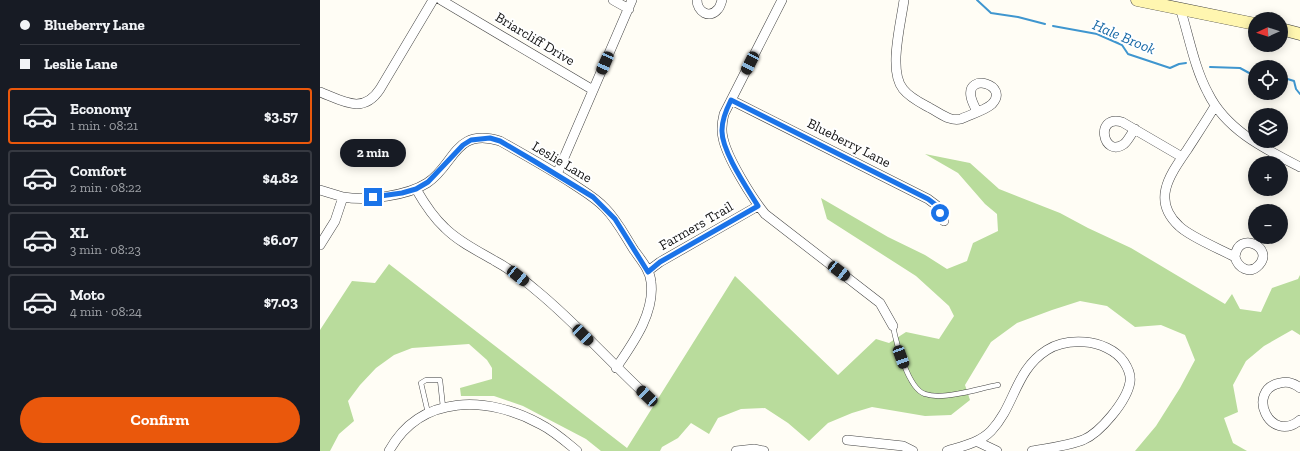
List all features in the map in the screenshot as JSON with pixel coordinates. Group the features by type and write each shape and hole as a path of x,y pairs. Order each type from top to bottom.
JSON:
{"main road":[{"path":"1137,0 1248,23"},
{"path":"1288,31 1300,34"}],"street":[{"path":"320,92 353,104 364,103 372,99 380,89 433,0"},
{"name":"Briarcliff Drive","path":"441,0 593,90"},
{"path":"613,0 629,9"},
{"path":"557,174 632,0"},
{"path":"697,0 700,10 709,14 718,9 722,0"},
{"path":"782,0 724,114 721,131 723,139 732,160 758,206 765,214 880,303 892,326"},
{"path":"904,0 895,61 897,78 902,88 914,99 953,120 961,119 977,112"},
{"path":"1180,8 1199,73 1215,106 1232,124 1254,142 1273,154 1300,167"},
{"name":"Blueberry Lane","path":"731,100 928,199 936,205 944,221"},
{"path":"1215,106 1171,174 1165,190 1165,200 1167,210 1179,227 1235,257"},
{"path":"1134,129 1182,157"},
{"name":"Leslie Lane","path":"320,190 343,197 364,199 402,193 416,189 428,182 463,145 471,140 479,138 490,138 500,141 557,174 593,197 615,219 648,272 651,281 651,293 648,310 641,328 616,368"},
{"path":"416,189 444,228 470,247 496,261 529,284 550,302 616,368 647,396"},
{"path":"320,245 335,221 343,197"},
{"name":"Farmers Trail","path":"648,272 660,262 758,206"},
{"path":"947,451 978,442 990,433 1001,420 1028,366 1040,354 1049,349 1066,343 1082,341 1092,342 1100,344 1122,359 1129,374 1130,381 1128,389 1119,405 1103,425 1083,440 1032,451"},
{"path":"1300,388 1287,382 1277,384 1268,390 1264,396 1263,402 1263,410 1266,416 1280,426 1295,424 1300,420"},
{"path":"390,451 394,442 411,425 428,413 443,407 461,404 472,404 502,409 518,414 551,430 577,451"},
{"path":"847,440 903,446 913,451"},
{"path":"978,442 997,451"},
{"path":"736,451 754,449 764,451"}],"lane":[{"path":"892,326 897,346 905,367 916,388 924,394 935,396 963,393 998,385"},
{"path":"428,413 422,383 426,380 440,380 443,407"}],"green space":[{"path":"925,154 970,163 999,189 1060,213 1131,248 1225,304 1232,294 1240,309 1261,312 1272,288 1298,279 1300,275 1300,335 1292,330 1264,346 1246,361 1233,385 1238,412 1224,418 1233,443 1247,451 1135,451 1156,426 1180,388 1195,360 1185,335 1161,325 1135,327 1107,306 1080,301 1017,323 991,342 965,385 970,400 951,415 925,416 872,407 828,423 809,441 788,423 765,408 741,409 718,418 709,434 691,423 678,438 662,447 660,451 601,451 586,439 523,406 494,396 461,396 460,388 492,379 492,368 487,360 469,344 412,348 394,355 376,368 360,385 348,401 354,421 339,434 330,451 320,451 320,330 352,281 375,283 389,264 627,448 735,276 838,375 876,339 889,343 906,332 939,339 954,316 949,306 916,276 827,219 821,198 888,237 925,255 947,269 967,261 973,243 998,231 997,214 985,204 958,173"}],"waterway":[{"name":"Hale Brook","path":"977,0 991,13 1018,17 1045,24"},
{"name":"Hale Brook","path":"1053,26 1097,34 1122,45 1128,54 1170,68 1186,63"},
{"name":"Hale Brook","path":"1210,67 1240,68 1248,72"},
{"name":"Hale Brook","path":"1288,79 1294,81 1296,89 1300,94"}],"route":[{"path":"373,197 402,193 416,189 428,182 463,145 471,140 490,138 500,141 593,197 615,219 648,272 660,262 758,206 732,160 723,139 721,131 722,122 731,100 928,199 936,205 940,213"}]}
